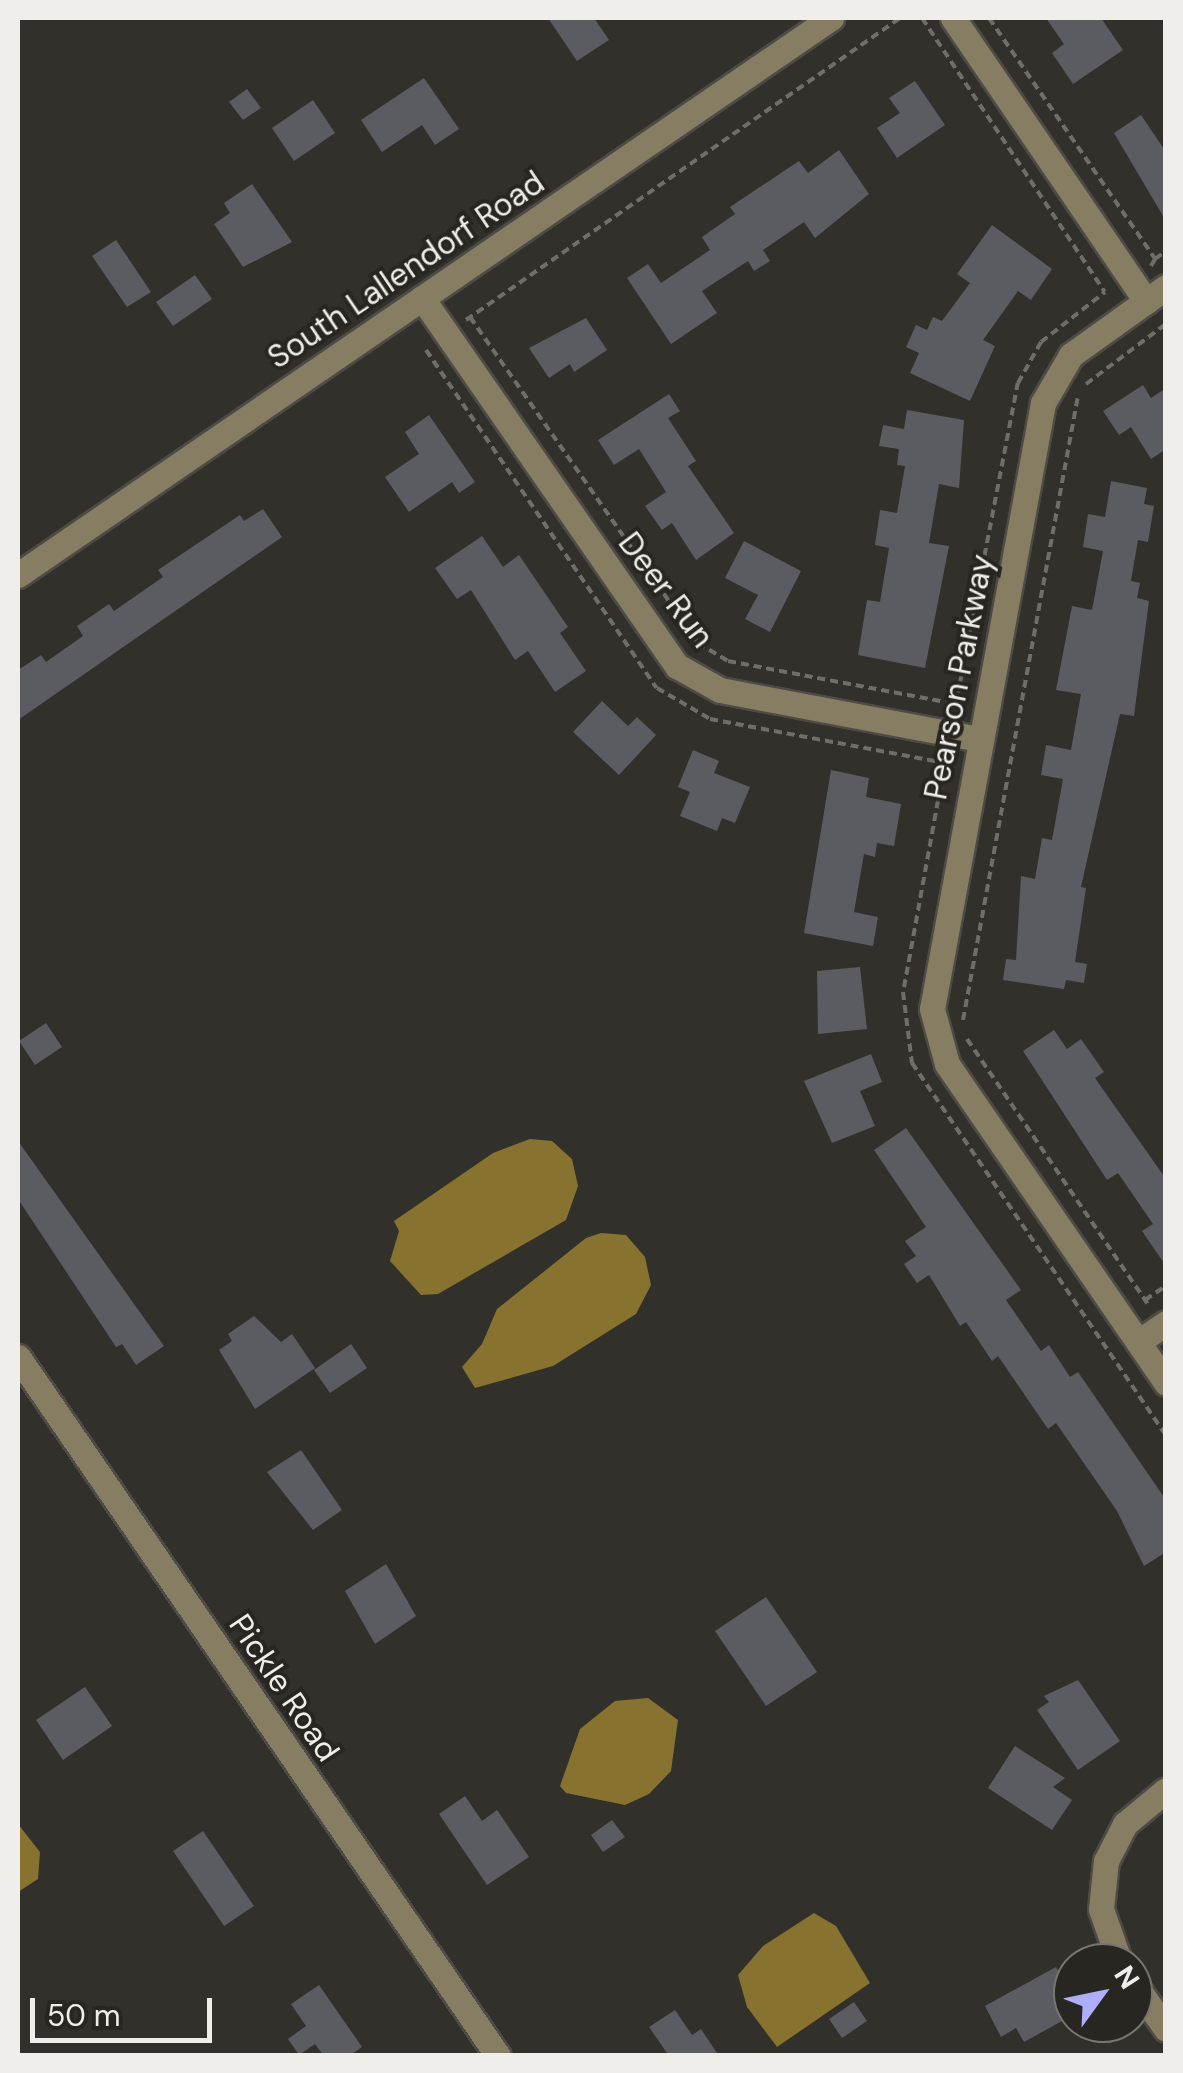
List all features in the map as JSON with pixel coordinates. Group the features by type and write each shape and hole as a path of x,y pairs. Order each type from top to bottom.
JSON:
{"street":[{"name":"South Lallendorf Road","path":"18,575 832,18"},
{"name":"Pearson Parkway","path":"953,18 1156,294 1071,355 1046,394 932,995 936,1038 955,1076 1166,1383"},
{"name":"Deer Run","path":"422,298 677,666 720,690 980,739"},
{"path":"1138,1342 1166,1323"},
{"name":"Pickle Road","path":"18,1356 498,2056"},
{"path":"1113,1943 1101,1909 1106,1861 1125,1824 1166,1790"}],"path":[{"path":"422,353 900,18"},
{"path":"1155,258 1166,251"},
{"path":"470,317 698,644 740,664 956,704"},
{"path":"1166,324 1092,376 1072,412 962,1009 972,1049 1145,1300 1166,1286"}],"shaded area":[{"path":"530,1139 552,1141 572,1159 578,1186 566,1220 438,1294 421,1295 390,1261 399,1231 394,1221 493,1153"},
{"path":"601,1233 626,1235 645,1257 651,1285 636,1314 553,1366 475,1388 462,1367 482,1344 497,1309 586,1238"},
{"path":"648,1698 678,1720 671,1771 649,1794 625,1805 566,1793 560,1786 580,1729 615,1701"},
{"path":"18,1824 40,1852 38,1879 18,1892"},
{"path":"814,1913 836,1926 870,1983 777,2047 747,2007 738,1975 763,1946"}],"building":[{"path":"548,18 594,18 609,40 577,61"},
{"path":"1046,18 1101,18 1123,50 1073,84 1052,53 1064,44"},
{"path":"424,78 459,129 435,145 422,125 382,152 361,120"},
{"path":"915,81 945,125 897,158 877,128 900,113 889,98"},
{"path":"247,89 261,108 243,120 229,102"},
{"path":"313,100 335,133 294,161 272,128"},
{"path":"1141,115 1166,152 1166,221 1114,133"},
{"path":"839,150 869,194 815,238 804,222 763,250 770,261 754,271 748,261 702,291 717,313 671,344 627,278 648,264 661,283 710,250 702,237 735,214 730,207 799,161 808,173"},
{"path":"252,184 292,242 243,267 214,224 230,213 224,203"},
{"path":"992,225 1052,269 1031,300 1018,291 983,340 995,346 970,401 910,373 919,353 906,347 916,325 927,330 933,317 942,321 970,283 957,274"},
{"path":"116,240 151,292 127,307 92,256"},
{"path":"195,275 212,299 173,326 156,302"},
{"path":"586,318 607,350 574,372 570,364 549,378 529,348"},
{"path":"1143,385 1151,398 1166,388 1166,449 1151,459 1131,427 1119,435 1103,411"},
{"path":"669,394 680,411 668,418 696,461 688,466 734,533 696,560 672,523 662,530 645,506 666,492 639,449 614,465 598,440"},
{"path":"907,410 964,420 959,488 939,484 929,543 949,546 925,668 858,655 867,600 880,602 889,548 875,545 880,510 897,513 905,466 897,465 899,449 879,446 883,425 904,429"},
{"path":"429,415 475,482 459,493 452,482 409,512 385,477 419,454 405,432"},
{"path":"1111,481 1147,488 1144,504 1154,506 1148,542 1138,540 1131,581 1140,583 1137,598 1149,601 1134,716 1120,714 1081,887 1086,888 1075,962 1087,964 1084,983 1066,980 1064,989 1003,980 1006,959 1016,960 1021,876 1035,879 1042,838 1052,840 1063,779 1041,775 1046,745 1071,750 1081,694 1056,690 1072,606 1092,610 1103,551 1083,547 1088,514 1105,517"},
{"path":"263,509 282,537 18,720 18,670 41,655 46,662 83,636 77,626 109,604 114,611 163,577 158,570 240,515 244,521"},
{"path":"482,536 503,567 519,555 568,627 560,633 586,671 555,692 528,651 515,660 471,590 457,599 435,568"},
{"path":"744,541 801,571 770,632 745,619 758,595 725,578"},
{"path":"602,701 628,726 637,717 656,735 619,775 573,732"},
{"path":"693,750 719,761 714,773 750,787 735,823 722,818 717,831 680,816 690,792 678,787"},
{"path":"831,770 869,778 866,797 901,804 894,846 877,843 875,857 864,854 854,912 878,917 873,946 804,933"},
{"path":"860,967 867,1029 818,1034 817,971"},
{"path":"46,1023 62,1047 35,1065 19,1041"},
{"path":"1054,1030 1067,1049 1081,1039 1104,1072 1095,1078 1166,1179 1166,1266 1142,1231 1153,1224 1118,1173 1107,1180 1023,1051"},
{"path":"871,1054 882,1082 860,1091 875,1126 832,1143 804,1081"},
{"path":"906,1128 1021,1290 1006,1300 1041,1351 1049,1345 1070,1377 1078,1372 1166,1500 1166,1552 1144,1566 1117,1511 1056,1423 1048,1429 998,1356 992,1361 966,1322 960,1326 929,1275 917,1283 904,1264 916,1256 905,1241 926,1227 874,1150"},
{"path":"18,1141 164,1346 136,1365 122,1344 116,1347 18,1199"},
{"path":"254,1316 281,1342 292,1334 315,1368 255,1409 219,1350 232,1341 228,1334"},
{"path":"351,1344 367,1368 330,1393 314,1370"},
{"path":"301,1450 342,1510 313,1530 267,1472"},
{"path":"386,1564 416,1616 375,1644 345,1591"},
{"path":"766,1597 817,1672 766,1706 715,1631"},
{"path":"1078,1680 1120,1741 1078,1770 1037,1710 1049,1702 1044,1696"},
{"path":"85,1687 112,1726 63,1760 36,1720"},
{"path":"1015,1746 1065,1778 1053,1787 1072,1800 1052,1830 988,1788"},
{"path":"465,1796 482,1821 497,1810 529,1857 487,1885 439,1814"},
{"path":"612,1820 625,1837 603,1852 591,1835"},
{"path":"203,1831 254,1906 224,1926 173,1851"},
{"path":"1053,1969 1053,2026 1024,2042 1016,2028 1001,2037 985,2006"},
{"path":"319,1985 362,2047 349,2056 324,2056 315,2044 299,2055 288,2039 306,2026 291,2004"},
{"path":"854,2002 867,2021 842,2038 829,2019"},
{"path":"675,2010 692,2035 701,2029 719,2056 663,2056 667,2053 649,2027"}]}
